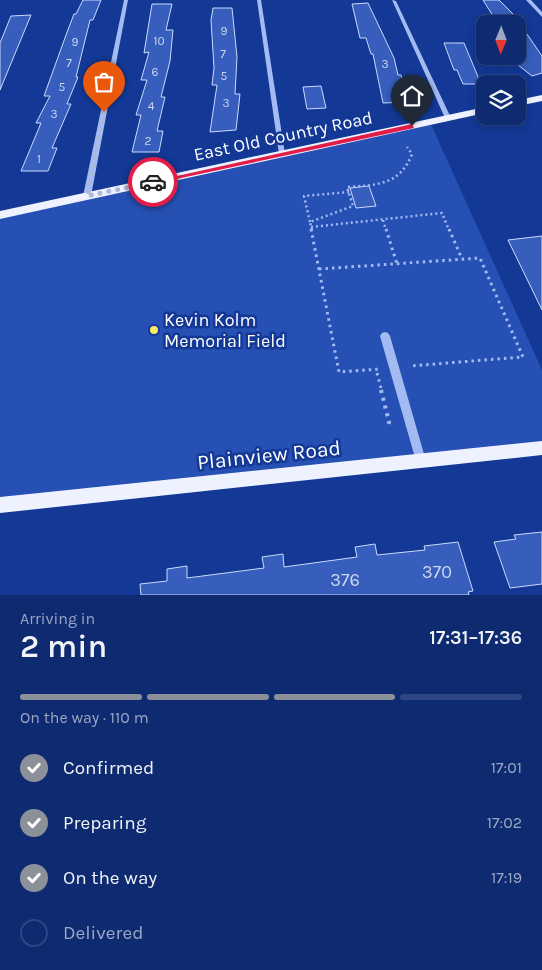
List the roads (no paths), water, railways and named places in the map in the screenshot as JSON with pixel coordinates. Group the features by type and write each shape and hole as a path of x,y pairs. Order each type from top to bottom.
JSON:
{"main road":[{"path":"526,101 542,98"},
{"name":"East Old Country Road","path":"0,215 476,112"},
{"name":"Plainview Road","path":"0,504 542,448"}],"street":[{"path":"87,196 126,0"},
{"path":"259,0 282,154"},
{"path":"528,0 542,15"},
{"path":"394,1 448,118"},
{"path":"385,336 421,461"}],"place":[{"name":"Kevin Kolm Memorial Field","path":"154,330"}]}
